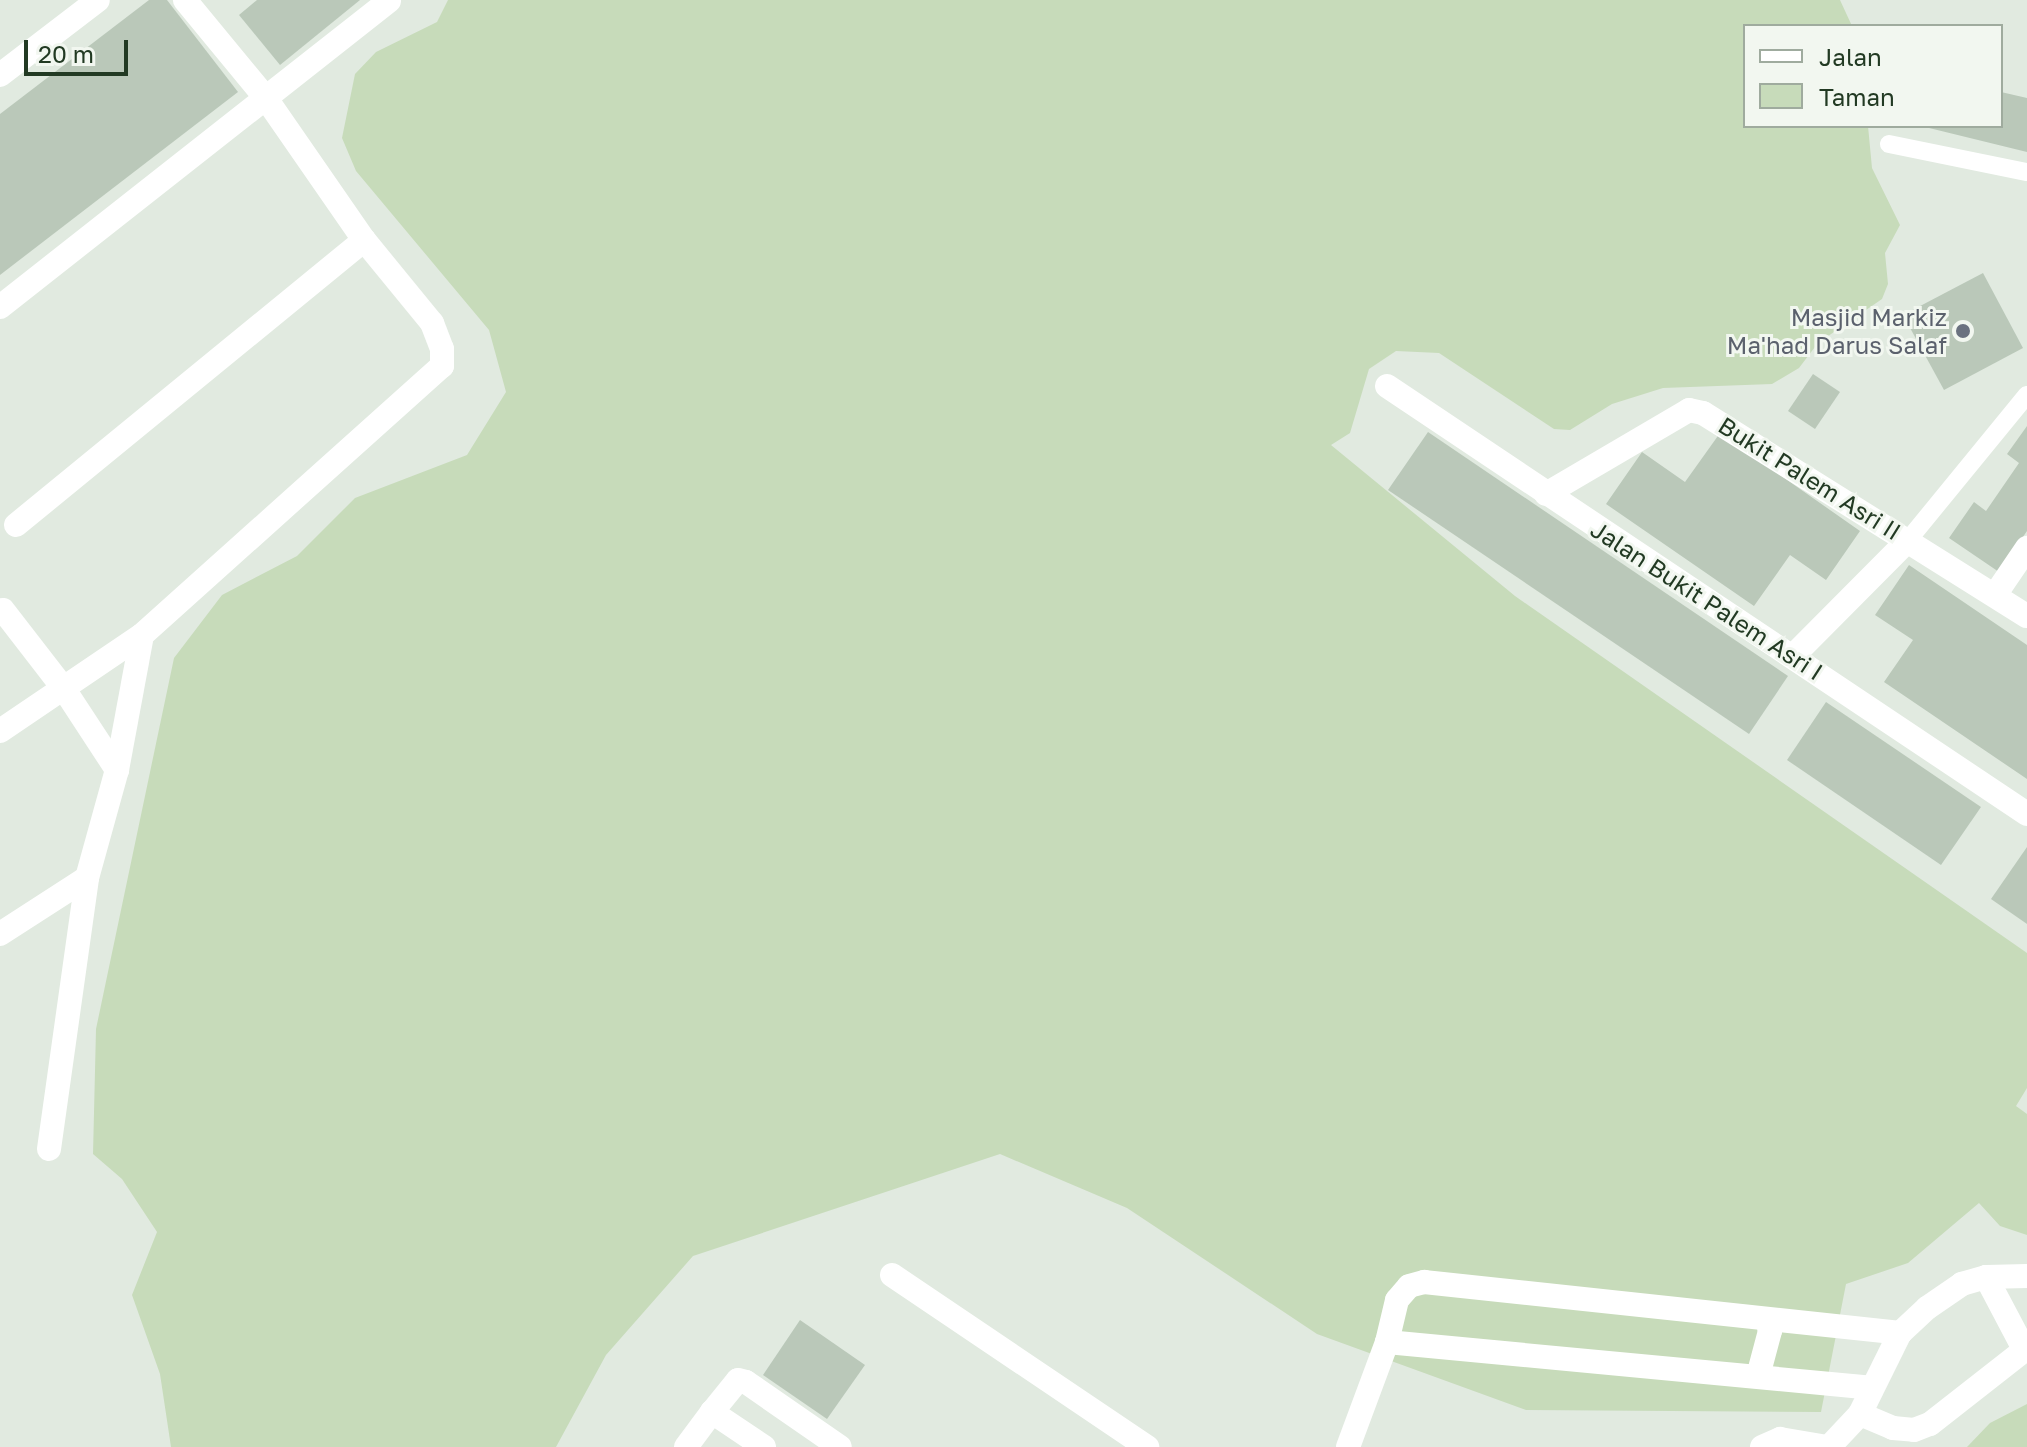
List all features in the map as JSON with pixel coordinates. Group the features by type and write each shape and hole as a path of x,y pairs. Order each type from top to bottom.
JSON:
{"street":[{"path":"0,75 98,0"},
{"path":"0,731 142,635 442,366 442,349 432,323 364,240 265,97 185,0"},
{"path":"0,307 389,1"},
{"path":"16,525 364,240"},
{"name":"Jalan Bukit Palem Asri I","path":"1387,386 2027,814"},
{"name":"Bukit Palem Asri II","path":"1546,494 1689,410 1703,413 1909,539 2027,616"},
{"path":"1793,656 1909,539"},
{"path":"1995,595 2027,548"},
{"path":"3,610 64,689 117,770"},
{"path":"49,1149 87,878 117,770 142,635"},
{"path":"0,934 87,878"},
{"path":"892,1275 1147,1447"},
{"path":"1762,1447 1780,1439 1828,1447 1860,1414 1900,1333 1945,1293 1986,1277 2027,1276"},
{"path":"1860,1414 1893,1428 1914,1430 1930,1424 2025,1348 1986,1277"},
{"path":"1348,1447 1402,1292 1424,1282 1900,1333"},
{"path":"1758,1376 1770,1331 1767,1319"},
{"path":"1387,1342 1871,1388"},
{"path":"686,1447 733,1384 742,1380 840,1447"},
{"path":"712,1412 764,1447"}],"lane":[{"path":"1889,144 2027,172"},
{"path":"1909,539 2027,395"}],"green space":[{"path":"448,0 1840,0 1851,24 1743,24 1743,128 1868,128 1872,168 1900,225 1885,253 1888,284 1882,299 1818,343 1799,368 1772,384 1663,388 1612,404 1570,430 1554,429 1439,353 1396,351 1369,369 1350,433 1331,445 1515,596 2027,953 2027,1088 2016,1106 2027,1114 2027,1235 2000,1226 1979,1203 1908,1263 1846,1284 1821,1412 1526,1410 1317,1334 1127,1208 1000,1154 693,1256 606,1355 556,1447 171,1447 160,1374 132,1295 157,1232 122,1179 93,1154 96,1029 174,658 222,595 297,556 355,498 467,455 506,392 489,330 356,171 342,138 355,74 376,52 437,22"},
{"path":"2027,1404 2027,1447 1967,1447 1990,1423"}],"building":[{"path":"149,0 167,0 238,92 0,275 0,114"},
{"path":"257,0 360,0 280,65 239,15"},
{"path":"2003,92 2027,98 2027,152 1929,128 2003,128"},
{"name":"Masjid Markiz Ma'had Darus Salaf","path":"1983,273 2023,348 1944,390 1903,315"},
{"path":"1813,374 1840,392 1815,429 1788,411"},
{"path":"2027,426 2027,531 1999,572 1949,538 1974,502 1986,511 2019,463 2007,454"},
{"path":"1428,432 1788,676 1749,734 1388,490"},
{"path":"1720,433 1860,531 1826,580 1790,555 1754,606 1606,504 1642,452 1685,482"},
{"path":"1909,565 2027,645 2027,779 1884,682 1913,640 1875,615"},
{"path":"1826,702 1981,807 1941,865 1787,760"},
{"path":"2027,847 2027,924 1991,899"},
{"path":"800,1320 865,1365 827,1419 763,1375"}],"place":[{"name":"Masjid Markiz Ma'had Darus Salaf","path":"1963,331"}]}
